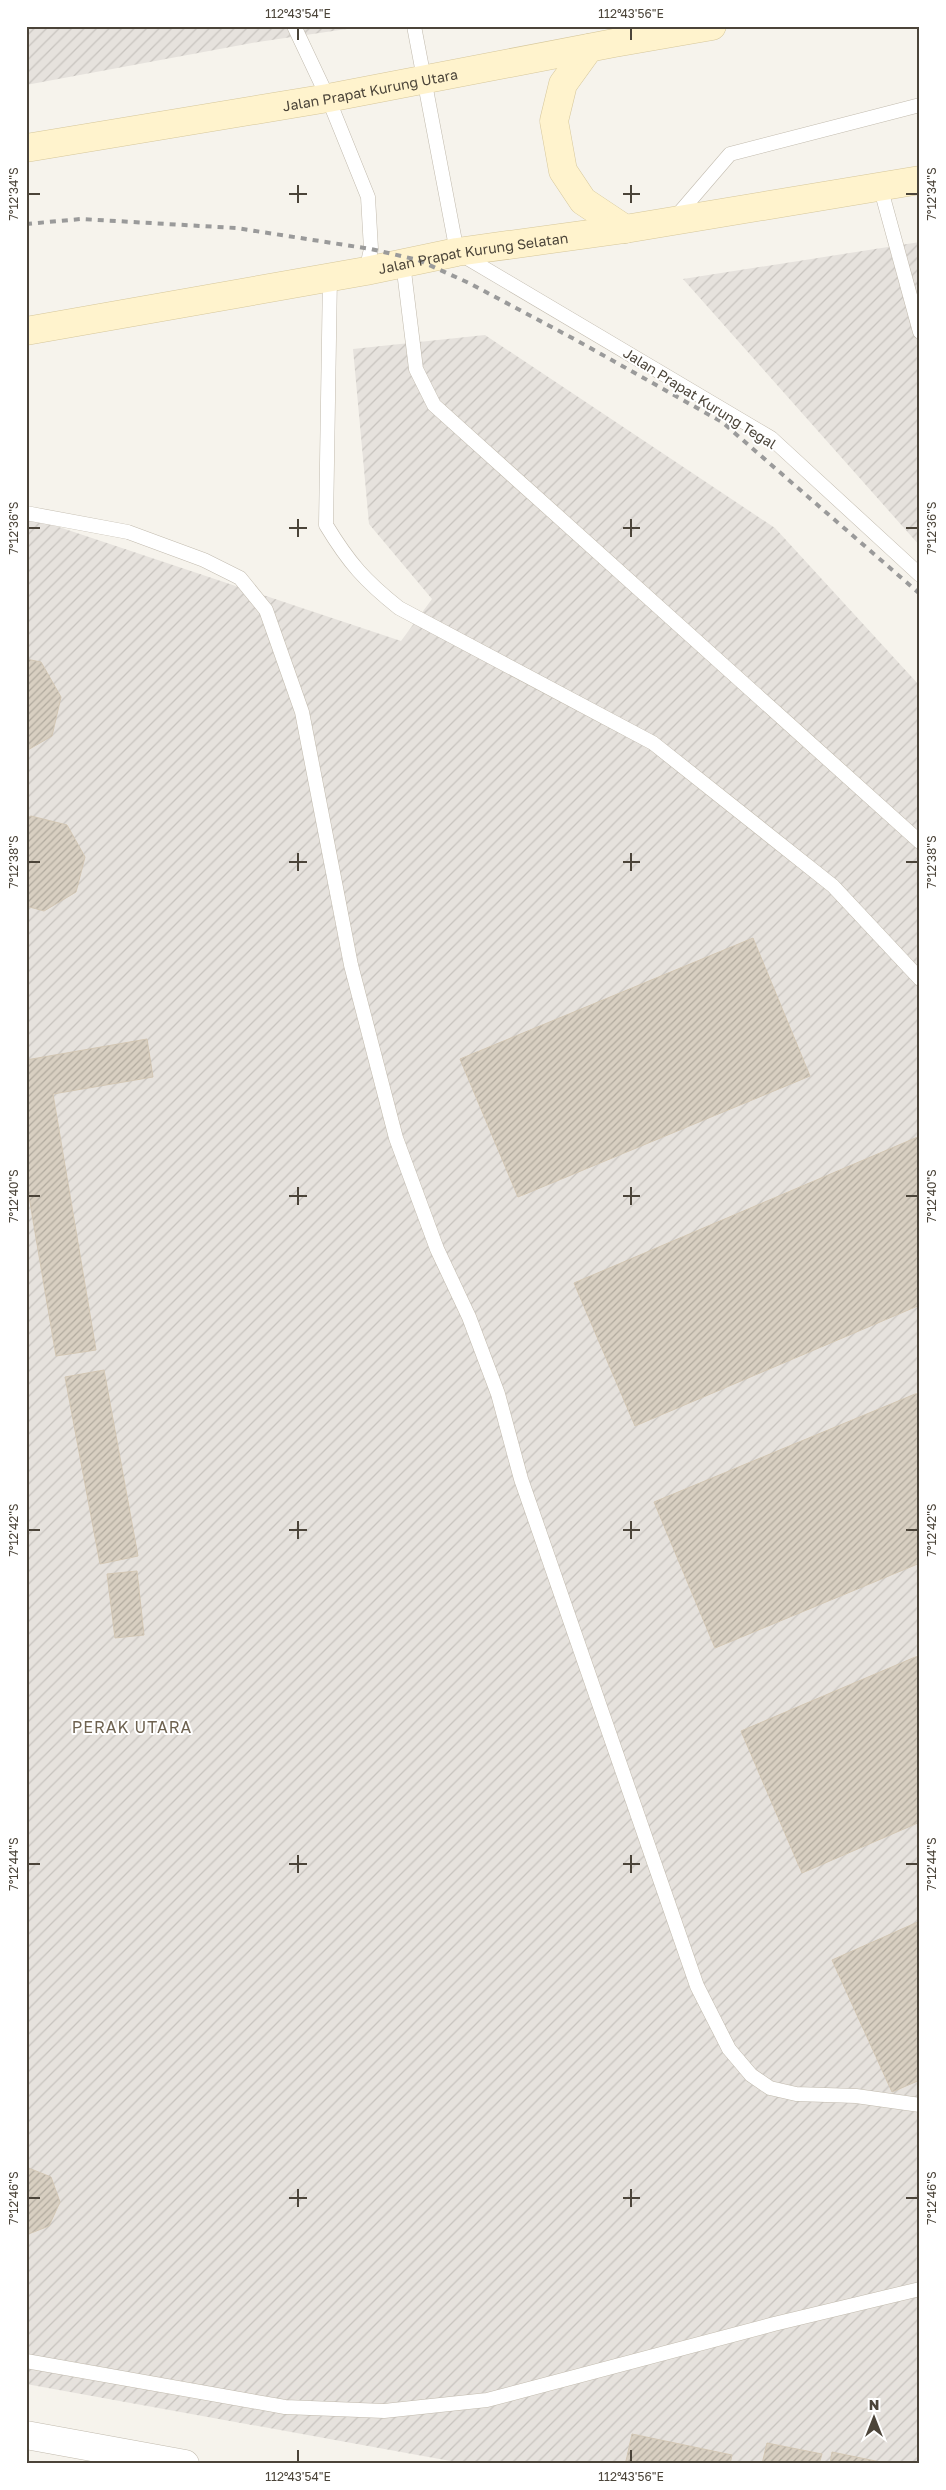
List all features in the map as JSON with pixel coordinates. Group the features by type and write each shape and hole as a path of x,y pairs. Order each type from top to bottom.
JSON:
{"street":[{"name":"Jalan Prapat Kurung Utara","path":"26,148 328,98 425,79 605,39 712,26"},
{"path":"605,39 563,84 554,121 563,171 583,201 625,229"},
{"name":"Jalan Prapat Kurung Selatan","path":"26,331 456,252 625,229 920,180"},
{"path":"26,2435 97,2456 185,2464"}],"lane":[{"path":"294,26 328,98 368,197 371,249 366,270"},
{"path":"414,26 456,252"},
{"path":"673,221 730,154 920,105"},
{"path":"880,186 920,332"},
{"name":"Jalan Prapat Kurung Tegal","path":"456,252 770,438 920,575"},
{"path":"403,263 416,368 434,405 920,842"},
{"path":"330,276 326,525 342,552 368,583 400,608 653,743 833,886 920,979"},
{"path":"26,513 128,532 204,560 240,578 266,610 302,712 351,965 396,1138 437,1249 469,1317 498,1394 521,1479 697,1986 729,2049 751,2075 770,2088 796,2094 856,2096 920,2105"},
{"path":"26,2361 285,2406 384,2411 487,2400 774,2324 920,2289"}],"shaded area":[{"path":"26,26 367,26 258,42 26,85"},
{"path":"920,242 920,546 683,279"},
{"path":"485,335 775,528 920,686 920,2464 467,2464 26,2384 26,516 401,641 432,599 369,524 353,349"}],"building":[{"path":"26,659 41,662 61,697 52,736 26,751"},
{"path":"31,816 67,825 85,857 76,892 44,911 26,906 26,818"},
{"path":"753,938 810,1076 518,1197 460,1059"},
{"path":"147,1039 153,1077 53,1094 96,1350 56,1356 26,1179 26,1060"},
{"path":"920,1136 920,1305 635,1426 574,1283"},
{"path":"104,1370 138,1556 100,1564 65,1377"},
{"path":"920,1392 920,1563 715,1648 654,1502"},
{"path":"137,1571 144,1635 115,1638 107,1574"},
{"path":"920,1655 920,1822 802,1873 741,1731"},
{"path":"920,1921 920,2080 892,2092 832,1960"},
{"path":"26,2167 51,2177 60,2202 49,2226 26,2235"},
{"path":"632,2434 732,2455 730,2464 638,2464 626,2461"},
{"path":"767,2443 822,2454 819,2464 762,2464"},
{"path":"832,2452 890,2464 830,2464"}],"railway":[{"path":"26,224 81,219 236,228 371,249 418,260 469,283 576,340 722,422 920,594"}],"district":[{"name":"PERAK UTARA","path":"132,1727"}]}
